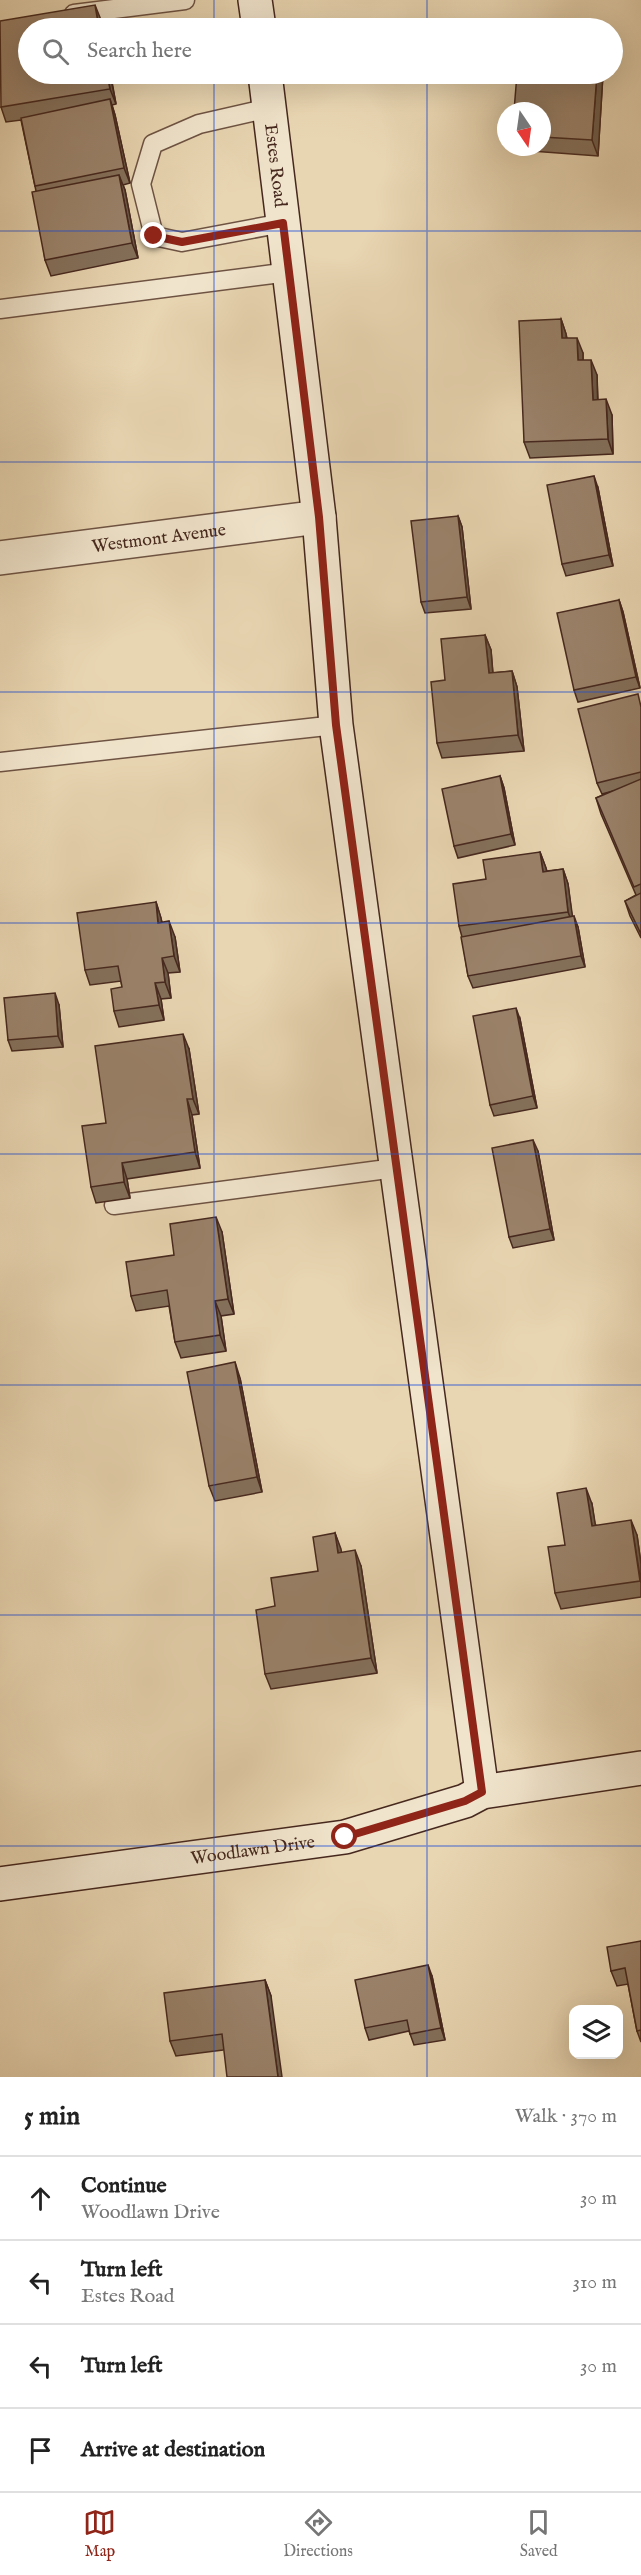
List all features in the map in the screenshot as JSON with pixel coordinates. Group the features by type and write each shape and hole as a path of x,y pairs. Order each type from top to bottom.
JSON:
{"street":[{"path":"255,0 258,18"},
{"name":"Estes Road","path":"266,84 319,517 336,725 482,1792"},
{"name":"Westmont Avenue","path":"0,558 319,517"},
{"name":"Woodlawn Drive","path":"0,1884 345,1837 465,1801 482,1792 641,1768"}],"lane":[{"path":"58,16 185,0"},
{"path":"269,108 199,124 153,144 141,184 154,236 182,242 283,223"},
{"path":"0,309 290,272"},
{"path":"0,762 336,725"},
{"path":"114,1204 395,1168"}],"building":[{"path":"95,5 97,18 18,18 18,84 109,84 110,89 1,107 0,21"},
{"path":"516,84 596,84 592,140 551,138 551,102 515,102"},
{"path":"110,99 124,168 35,186 21,118"},
{"path":"119,175 132,243 45,260 32,192"},
{"path":"561,319 562,338 577,338 578,360 591,360 593,400 606,399 608,439 524,442 519,321"},
{"path":"594,476 609,555 562,564 547,485"},
{"path":"458,516 467,597 421,602 411,521"},
{"path":"619,600 636,677 574,690 557,613"},
{"path":"485,635 489,673 512,671 518,735 437,743 431,682 445,680 441,639"},
{"path":"638,694 641,707 641,772 597,783 578,709"},
{"path":"500,776 511,834 454,846 442,789"},
{"path":"641,779 641,884 634,887 596,798"},
{"path":"540,852 543,872 563,869 568,912 459,926 453,884 486,879 483,860"},
{"path":"641,893 641,934 625,901"},
{"path":"156,902 158,923 169,921 174,956 162,958 165,982 155,983 159,1005 114,1011 111,989 122,987 118,966 85,970 77,913"},
{"path":"574,916 581,956 468,976 461,937"},
{"path":"55,993 58,1036 8,1040 4,998"},
{"path":"516,1008 533,1096 490,1105 473,1016"},
{"path":"183,1034 193,1099 187,1099 195,1152 122,1163 124,1182 91,1187 82,1126 106,1123 95,1046"},
{"path":"533,1140 550,1229 509,1237 492,1148"},
{"path":"216,1217 228,1299 215,1301 220,1335 175,1342 167,1290 131,1296 126,1262 174,1255 170,1224"},
{"path":"235,1362 257,1477 209,1486 187,1372"},
{"path":"586,1488 592,1526 631,1520 640,1581 555,1593 548,1547 565,1545 557,1493"},
{"path":"335,1533 338,1553 355,1550 371,1658 265,1674 256,1610 275,1606 271,1578 318,1571 313,1537"},
{"path":"641,1941 641,2030 637,2031 625,1968 611,1971 607,1947"},
{"path":"428,1965 441,2028 410,2034 407,2020 365,2028 355,1980"},
{"path":"265,1980 278,2077 227,2077 222,2034 170,2041 164,1993"}],"route":[{"path":"154,236 182,242 283,223 319,517 336,725 482,1792 465,1801 345,1837"}]}
